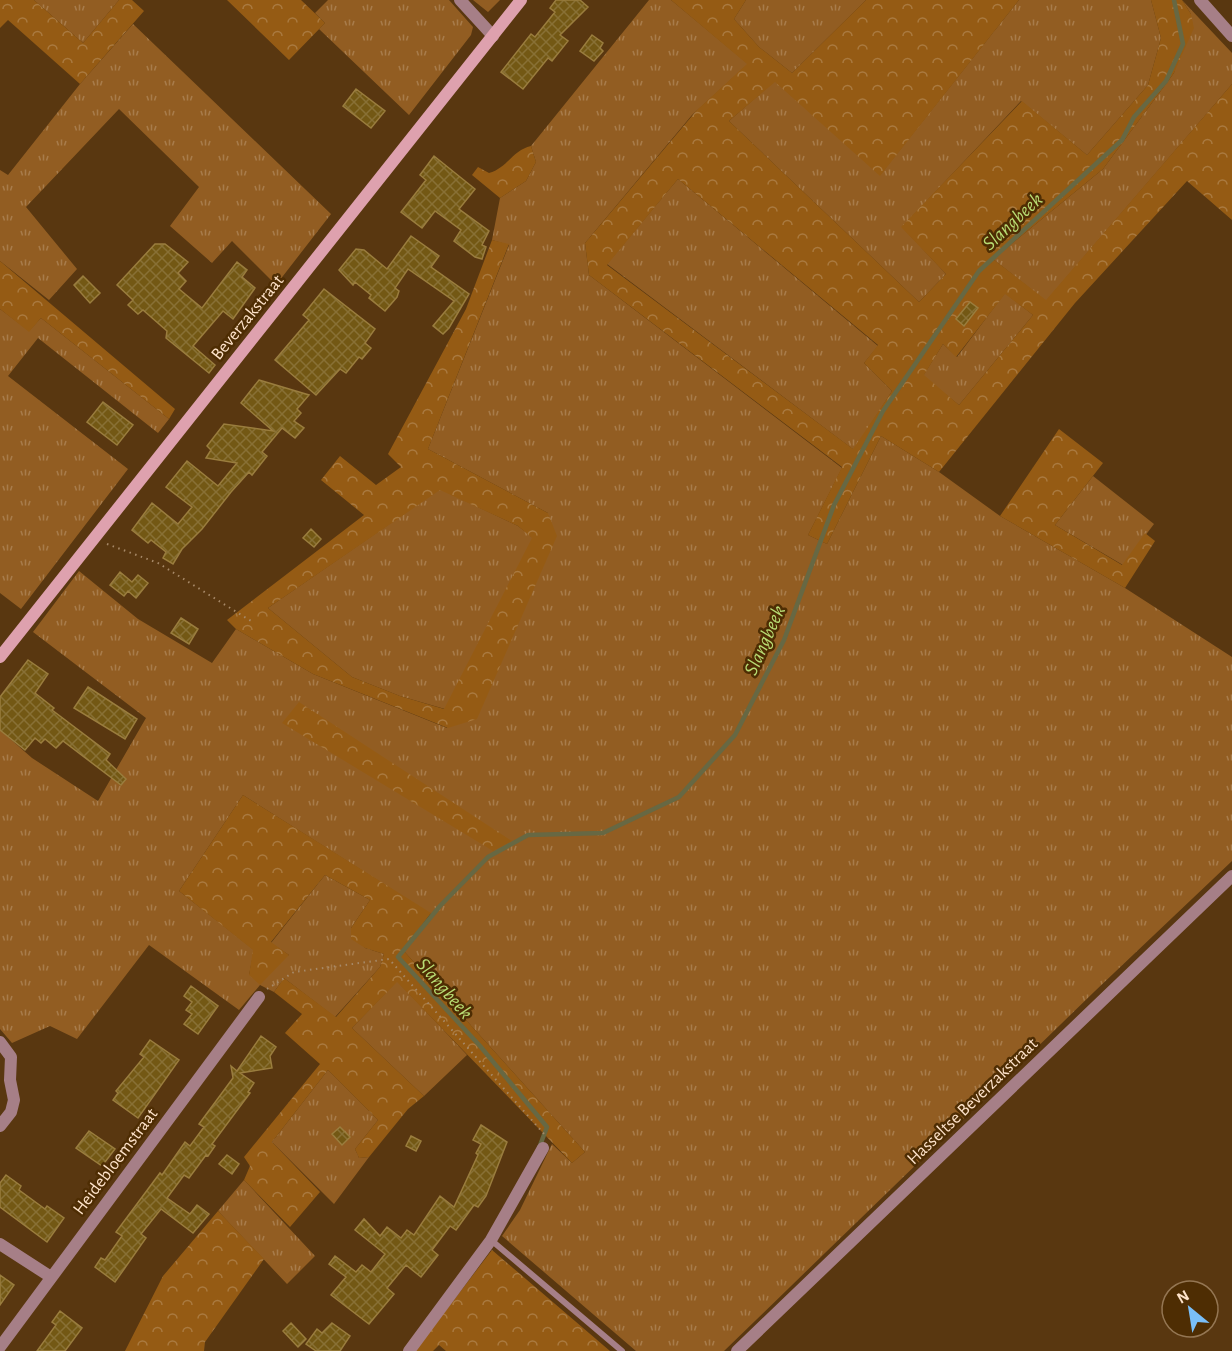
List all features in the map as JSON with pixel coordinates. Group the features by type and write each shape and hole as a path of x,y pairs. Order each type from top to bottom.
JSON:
{"street":[{"path":"460,0 493,36"},
{"name":"Beverzakstraat","path":"0,657 521,0"},
{"path":"1200,0 1232,36"},
{"name":"Hasseltse Beverzakstraat","path":"737,1351 1232,876"},
{"name":"Heidebloemstraat","path":"0,1347 259,997"},
{"path":"0,1042 11,1057 10,1080 14,1100 11,1112 0,1126"},
{"path":"408,1351 491,1240 543,1148"},
{"path":"0,1244 51,1277"}],"lane":[{"path":"491,1240 622,1351"}],"path":[{"path":"93,539 158,563 251,621"},
{"path":"259,997 274,983 294,972 388,959 545,1134 543,1148"}],"green space":[{"path":"0,0 34,0 83,43 119,0 132,0 144,11 80,84 8,20 0,28"},
{"path":"34,0 119,0 83,43"},
{"path":"227,0 301,0 325,23 289,60"},
{"path":"328,0 449,0 473,27 471,35 409,115 319,29 325,23 315,13"},
{"path":"473,0 500,0 488,12"},
{"path":"649,0 671,0 748,64 692,115 585,243 589,275 842,468 808,535 827,544 881,436 939,472 1000,516 1125,588 1232,657 1232,861 724,1351 636,1351 502,1236 520,1210 552,1144 572,1163 585,1152 403,950 431,914 243,795 179,891 254,950 249,975 289,955 271,943 325,875 370,900 351,928 365,948 384,954 380,967 335,1017 284,978 274,992 260,985 239,1010 149,945 77,1039 50,1026 12,1043 0,1029 0,730 32,758 98,801 146,718 33,632 79,571 138,619 212,663 236,629 313,674 447,728 548,513 428,449 509,245 492,240 500,198 526,181 536,162 531,146"},
{"path":"671,0 746,0 734,19 759,47 792,73 866,0 1019,0 880,176 775,82 729,121 919,302 946,274 901,227 1022,101 1087,155 1148,85 1161,38 1151,0 1182,0 1191,14 1194,28 1174,73 1103,169 993,259 1046,300 1232,84 1232,220 1187,181 1075,303 939,472 881,436 827,544 808,535 842,467 589,275 585,243 697,110 747,64","holes":["678,179 878,345 864,363 892,391 853,449 607,265","1005,294 1033,315 959,405 924,375 943,344 956,357"]},
{"path":"746,0 866,0 792,73 759,47 734,19"},
{"path":"1019,0 1151,0 1161,38 1148,85 1087,155 1021,101 902,227 946,274 919,302 729,121 775,81 880,175"},
{"path":"1182,0 1232,53 1232,84 1046,301 993,259 1103,169 1174,73 1191,14"},
{"path":"133,24 331,214 276,285 232,241 212,263 170,226 199,187 119,109 26,207 77,269 49,300 0,261 0,170 8,175 80,84"},
{"path":"531,146 536,162 526,181 500,198 472,175 478,167 489,173 495,171 519,151"},
{"path":"678,179 878,346 864,363 892,391 854,450 607,264"},
{"path":"492,240 509,244 428,449 548,513 557,536 477,719 448,728 313,674 236,629 227,620 364,515 321,480 340,456 376,485 401,467 388,454 466,309","holes":["440,490 518,526 532,538 444,709 400,696 352,677 268,608"]},
{"path":"0,261 175,409 169,419 41,318 29,332 0,309"},
{"path":"1005,293 1033,315 959,405 923,376 943,344 957,357"},
{"path":"0,309 29,331 41,318 169,419 158,433 38,338 8,376 128,469 21,609 0,593"},
{"path":"1059,429 1103,463 1055,525 1122,565 1145,533 1155,541 1125,588 1000,516"},
{"path":"1093,476 1154,524 1123,565 1055,525"},
{"path":"440,489 518,526 533,538 445,709 400,696 352,677 268,608"},
{"path":"299,702 512,841 493,851 282,723"},
{"path":"243,795 431,913 403,950 585,1152 572,1163 397,982 352,1028 424,1096 408,1109 369,1157 359,1158 355,1149 378,1120 328,1070 272,1142 320,1192 290,1227 244,1180 250,1166 244,1157 320,1064 285,1033 302,1014 274,992 284,978 336,1017 380,967 384,954 365,948 351,939 351,928 370,900 325,875 271,942 289,955 260,985 249,975 253,950 179,891"},
{"path":"397,981 467,1055 424,1096 352,1028"},
{"path":"328,1070 378,1120 355,1149 359,1158 369,1157 334,1204 272,1142"},
{"path":"244,1180 315,1256 287,1284 218,1211"},
{"path":"218,1211 264,1259 205,1342 204,1351 125,1351 163,1276"},
{"path":"492,1250 610,1351 446,1351 439,1345 433,1351 415,1351"}],"building":[{"path":"556,0 580,0 588,7 560,35 568,41 552,61 548,58 523,89 501,72 531,34 535,37 555,12 550,8"},
{"path":"592,35 603,43 600,48 603,51 594,61 580,51"},
{"path":"356,89 385,111 371,128 343,106"},
{"path":"434,156 475,189 459,209 489,231 482,245 486,247 482,259 475,257 454,241 461,230 435,211 422,228 401,212 426,180 420,175"},
{"path":"411,236 439,256 431,267 469,294 443,334 433,326 454,301 408,269 395,288 399,291 397,297 385,311 369,298 371,295 355,282 353,285 339,270 356,249 364,250 387,269"},
{"path":"155,244 165,244 188,262 178,273 186,281 179,289 202,308 237,262 247,270 242,277 255,288 233,319 223,311 193,346 215,365 209,373 166,338 167,331 143,310 138,314 128,305 133,300 117,285"},
{"path":"83,276 100,293 90,303 74,285"},
{"path":"324,289 375,329 365,343 371,348 362,359 359,357 346,373 340,369 316,395 275,360 309,320 303,315"},
{"path":"970,302 978,308 964,326 956,319"},
{"path":"259,380 309,395 297,409 301,413 294,421 304,428 295,438 282,428 262,452 267,456 252,475 249,472 231,492 202,529 182,549 173,564 163,558 166,552 151,540 148,543 132,530 152,503 178,524 192,507 166,487 187,461 218,486 237,463 206,458 211,450 207,446 224,424 273,431 241,403"},
{"path":"103,402 133,425 117,445 87,422"},
{"path":"311,529 321,539 314,547 303,538"},
{"path":"120,572 132,582 138,575 148,583 136,598 128,591 124,596 110,585"},
{"path":"181,618 198,629 189,644 171,633"},
{"path":"28,660 48,674 35,693 54,708 52,710 110,754 106,760 126,779 121,785 63,741 56,748 45,739 41,743 35,738 25,750 0,730 0,697"},
{"path":"88,687 137,719 125,739 74,708"},
{"path":"191,986 218,1006 198,1034 184,1024 192,1014 186,1010 192,1002 184,996"},
{"path":"261,1036 276,1047 270,1056 272,1068 240,1073 254,1083 248,1092 250,1093 212,1144 215,1146 208,1156 206,1155 189,1178 184,1175 167,1198 190,1214 197,1205 209,1214 193,1233 161,1209 141,1234 146,1238 115,1282 95,1267 101,1258 105,1260 122,1236 116,1232 160,1173 162,1175 185,1142 190,1146 204,1127 199,1124 233,1078 231,1066 237,1071"},
{"path":"150,1040 179,1060 138,1118 113,1100 118,1093 116,1091 144,1057 140,1054"},
{"path":"481,1125 507,1142 486,1196 478,1207 474,1205 456,1230 450,1226 432,1250 438,1255 421,1277 406,1265 387,1288 394,1294 369,1324 331,1295 346,1277 329,1264 335,1256 356,1272 362,1265 371,1272 385,1254 355,1230 364,1219 380,1236 387,1227 401,1238 407,1230 414,1235 440,1196 454,1207 478,1155 476,1153 481,1144 473,1140"},
{"path":"340,1127 350,1137 342,1145 332,1134"},
{"path":"89,1131 115,1149 102,1166 76,1148"},
{"path":"411,1136 421,1141 416,1151 406,1146"},
{"path":"227,1155 239,1164 232,1174 219,1164"},
{"path":"6,1175 21,1186 19,1190 45,1209 47,1206 64,1218 47,1242 0,1207 0,1183"},
{"path":"0,1275 14,1285 0,1305"},
{"path":"60,1311 82,1328 65,1351 37,1351 56,1325 52,1322"},
{"path":"291,1323 306,1339 298,1347 283,1331"},
{"path":"332,1323 350,1336 340,1351 316,1351 306,1344 317,1329 322,1333"}],"waterway":[{"name":"Slangbeek","path":"539,1148 547,1127 480,1046 398,957 440,906 488,857 528,835 603,833 679,797 735,735 784,640 834,505 883,411 979,271 1122,140 1134,117 1166,81 1183,44 1174,0"}]}
